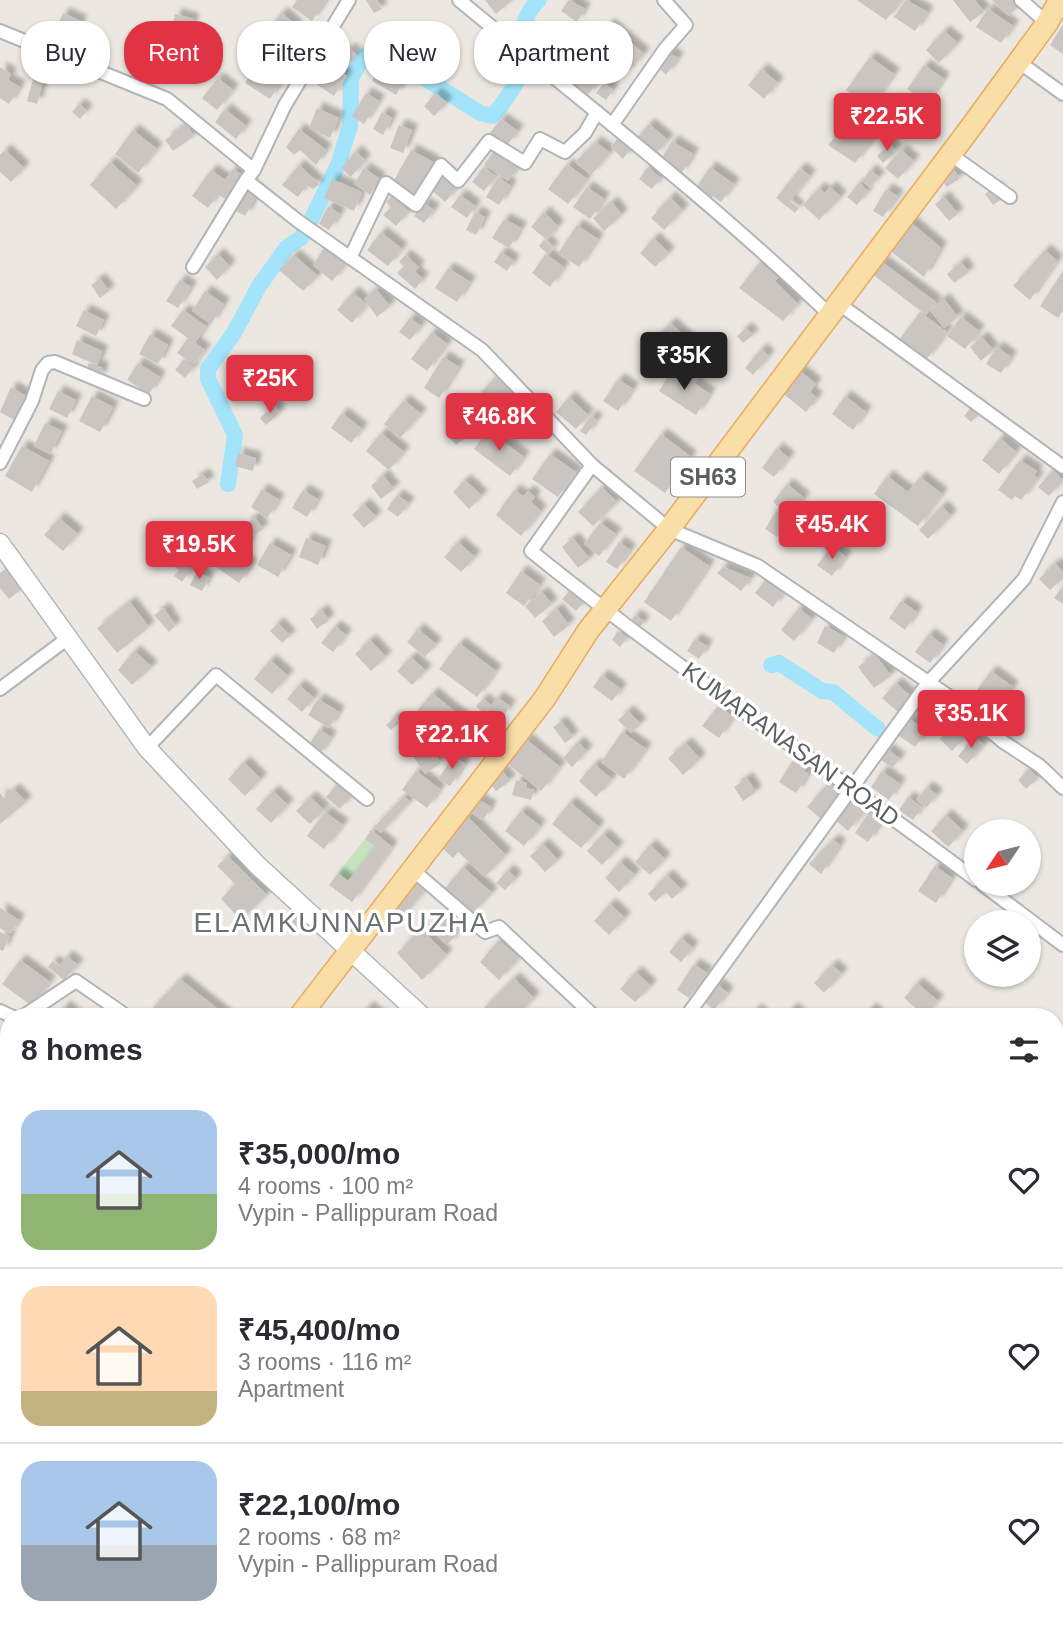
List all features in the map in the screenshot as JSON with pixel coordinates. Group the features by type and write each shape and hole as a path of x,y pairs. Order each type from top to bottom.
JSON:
{"main road":[{"name":"SH63","path":"306,1008 545,698 604,611 670,529 950,154 1047,23 1060,0"},
{"path":"0,543 147,748 257,865 413,1008"}],"street":[{"path":"192,267 250,175 285,105 349,0"},
{"path":"459,0 597,112 787,273 834,309 1063,467"},
{"path":"612,125 685,25 664,0"},
{"path":"1021,0 1047,23"},
{"path":"0,31 167,99 298,221 482,350 592,465 670,529 758,566 927,684 953,699 1002,741 1040,766 1063,788"},
{"path":"1018,62 1063,94"},
{"path":"351,258 386,183 416,205 441,165 458,181 489,141 525,163 540,139 565,152 585,133 597,112"},
{"path":"950,154 1010,197"},
{"path":"0,463 48,363 55,362 144,399"},
{"name":"KUMARANASAN ROAD","path":"592,465 531,551 604,611 854,787 964,871"},
{"path":"693,1008 927,684 1024,579 1063,502"},
{"path":"0,689 68,638"},
{"path":"147,748 216,675 367,799"},
{"path":"414,871 485,932 499,927 585,1008"},
{"path":"998,896 1063,945"},
{"path":"36,1008 76,981 115,1008"}],"green space":[{"path":"365,839 375,847 348,881 338,873"}],"building":[{"path":"297,0 326,0 312,21 292,7"},
{"path":"366,0 376,0 382,9 374,13"},
{"path":"485,0 512,0 496,14"},
{"path":"569,0 585,9 578,21 561,11"},
{"path":"857,0 901,0 886,20"},
{"path":"906,0 928,12 915,31 894,17"},
{"path":"953,0 975,0 984,12 970,22"},
{"path":"992,0 1018,0 1021,3 1009,16"},
{"path":"988,9 1013,26 1001,43 976,27"},
{"path":"63,13 81,21 59,21"},
{"path":"282,13 291,21 275,21"},
{"path":"175,14 193,19 193,21 174,21"},
{"path":"1063,25 1063,54 1050,45"},
{"path":"944,31 958,43 939,63 926,50"},
{"path":"633,45 644,54 633,66"},
{"path":"350,48 357,56 350,62"},
{"path":"668,52 678,58 666,75 657,66"},
{"path":"870,57 894,74 870,108 846,90"},
{"path":"924,65 944,79 927,103 907,89"},
{"path":"0,67 11,74 8,80 20,87 9,104 0,98"},
{"path":"762,69 778,83 764,99 748,85"},
{"path":"223,82 233,90 217,110 202,98 213,84"},
{"path":"32,84 43,84 37,104 27,101"},
{"path":"247,84 279,84 270,99"},
{"path":"316,84 342,84 334,96"},
{"path":"377,84 402,84 396,95"},
{"path":"571,84 596,84 587,96"},
{"path":"603,84 613,90 606,100 596,93"},
{"path":"366,93 379,101 364,124 352,116"},
{"path":"436,93 447,103 434,116 424,106"},
{"path":"79,104 87,111 80,119 72,112"},
{"path":"317,108 339,118 330,138 309,128"},
{"path":"225,109 246,126 236,139 215,122"},
{"path":"382,112 392,118 383,135 373,129"},
{"path":"501,119 518,131 507,145 490,133"},
{"path":"851,119 875,137 855,163 828,145"},
{"path":"186,124 194,136 173,151 165,140"},
{"path":"649,124 668,140 654,156 635,140"},
{"path":"399,125 412,130 403,153 390,148"},
{"path":"299,129 326,150 316,165 300,150 294,155 286,147"},
{"path":"133,130 157,149 138,173 115,154"},
{"path":"618,138 631,148 623,159 611,147"},
{"path":"672,141 693,154 681,174 660,161"},
{"path":"596,142 610,153 591,175 575,162"},
{"path":"890,144 897,151 883,163 877,156"},
{"path":"5,150 24,168 11,182 0,172 0,155"},
{"path":"411,150 435,163 417,195 393,182"},
{"path":"901,150 914,161 898,179 885,168"},
{"path":"356,151 365,160 351,177 341,168"},
{"path":"494,151 518,167 508,181 484,165"},
{"path":"110,162 137,186 116,209 90,185"},
{"path":"567,164 587,179 568,204 548,189"},
{"path":"299,165 319,184 313,189 307,185 298,197 282,185"},
{"path":"484,167 496,176 484,191 472,182"},
{"path":"648,167 661,178 652,189 639,179"},
{"path":"710,167 734,184 721,202 713,196 708,202 693,192"},
{"path":"952,167 960,178 947,187 939,177"},
{"path":"364,168 380,179 370,195 354,184"},
{"path":"800,168 810,176 790,201 799,208 795,213 776,198"},
{"path":"233,169 242,175 225,199 218,194 208,208 192,196 211,170 225,180"},
{"path":"870,170 879,177 870,188 862,181"},
{"path":"442,171 459,186 445,202 428,187"},
{"path":"498,177 511,186 499,205 486,197"},
{"path":"332,179 362,192 354,211 324,198"},
{"path":"247,183 258,193 245,216 231,208"},
{"path":"859,183 868,191 857,205 847,197"},
{"path":"587,187 604,199 590,219 573,207"},
{"path":"830,187 841,197 819,220 803,205 819,188 825,193"},
{"path":"995,187 1003,198 993,205 985,194"},
{"path":"886,189 898,196 883,217 873,211"},
{"path":"394,193 408,212 396,226 383,215 391,207 386,202"},
{"path":"460,195 475,206 467,218 451,207"},
{"path":"670,197 683,210 664,230 651,218"},
{"path":"944,197 958,214 949,221 935,204"},
{"path":"612,202 622,215 604,231 593,218"},
{"path":"424,203 434,210 424,223 414,216"},
{"path":"328,206 340,214 329,230 319,224"},
{"path":"475,212 485,217 476,235 466,230"},
{"path":"544,212 558,226 547,240 531,227"},
{"path":"504,219 521,228 509,248 492,238"},
{"path":"908,220 941,248 924,277 888,249"},
{"path":"577,225 598,239 579,267 558,253"},
{"path":"381,232 402,249 388,266 367,250"},
{"path":"654,238 669,253 655,267 640,253"},
{"path":"544,240 553,248 548,254 539,246"},
{"path":"324,248 346,265 332,281 313,265"},
{"path":"1045,250 1057,261 1030,300 1013,286"},
{"path":"501,252 514,261 507,271 494,262"},
{"path":"218,254 230,266 217,280 205,267"},
{"path":"546,254 564,267 550,287 532,273"},
{"path":"294,255 318,276 303,291 279,270"},
{"path":"405,255 419,267 415,272 423,279 415,289 397,273 404,266 399,262"},
{"path":"881,261 936,302 926,315 872,274"},
{"path":"760,262 778,278 775,281 798,304 783,321 739,288"},
{"path":"961,262 969,272 954,283 947,274"},
{"path":"448,268 470,282 457,302 435,288"},
{"path":"1063,271 1063,310 1058,318 1040,306"},
{"path":"100,279 109,291 100,298 91,285"},
{"path":"180,280 191,287 178,308 166,301"},
{"path":"376,289 390,306 377,317 364,299"},
{"path":"205,291 224,304 211,324 192,311"},
{"path":"353,292 367,305 352,323 337,310"},
{"path":"944,299 958,317 944,328 930,310"},
{"path":"84,310 104,320 96,336 76,326"},
{"path":"183,310 206,326 195,343 205,350 194,365 177,353 188,338 171,326"},
{"path":"920,312 947,332 926,360 899,340"},
{"path":"961,317 979,331 965,349 947,336"},
{"path":"410,318 421,326 410,340 399,332"},
{"path":"670,323 688,339 667,361 650,345"},
{"path":"746,328 753,335 743,343 737,336"},
{"path":"432,332 447,344 427,371 411,359"},
{"path":"150,334 168,345 158,364 139,354"},
{"path":"982,337 993,350 981,361 970,347"},
{"path":"77,340 102,351 97,365 72,354"},
{"path":"997,347 1011,357 1001,373 986,364"},
{"path":"695,348 712,361 695,383 678,369"},
{"path":"761,349 769,356 753,375 745,368"},
{"path":"443,357 459,367 439,398 424,388"},
{"path":"184,359 194,367 185,378 175,370"},
{"path":"89,363 103,368 100,379 85,374"},
{"path":"138,363 160,377 149,394 127,380"},
{"path":"673,369 710,394 696,415 659,391"},
{"path":"799,370 816,384 810,392 817,398 806,412 781,392"},
{"path":"496,376 521,399 499,422 475,400"},
{"path":"618,379 633,389 618,411 603,401"},
{"path":"11,387 31,399 18,422 0,412"},
{"path":"58,391 76,400 67,418 49,409"},
{"path":"92,396 113,407 100,432 79,421"},
{"path":"845,396 866,412 853,430 832,414"},
{"path":"569,397 588,415 576,429 556,412"},
{"path":"404,400 421,414 400,438 384,424"},
{"path":"974,404 982,412 971,422 964,416"},
{"path":"274,405 280,413 266,425 260,418"},
{"path":"465,406 480,420 476,424 472,420 468,424 456,412"},
{"path":"342,413 362,429 351,443 331,428"},
{"path":"591,416 597,420 586,435 580,431"},
{"path":"45,423 62,431 50,454 34,446"},
{"path":"459,429 466,437 456,445 449,437"},
{"path":"488,431 524,457 510,476 474,449"},
{"path":"381,433 404,452 389,470 366,451"},
{"path":"661,434 691,457 665,493 634,471"},
{"path":"1000,438 1016,452 999,474 982,460"},
{"path":"22,446 49,461 32,492 5,476"},
{"path":"777,448 789,458 774,477 762,468"},
{"path":"238,453 256,458 253,471 235,466"},
{"path":"550,454 576,472 558,497 532,479"},
{"path":"1020,460 1037,471 1034,475 1038,478 1021,500 1015,496 1012,500 998,490"},
{"path":"1053,470 1063,480 1049,496 1038,487"},
{"path":"203,474 209,482 197,489 192,481"},
{"path":"383,475 394,489 381,499 371,486"},
{"path":"887,476 908,492 920,477 942,494 918,526 874,494"},
{"path":"465,480 482,496 469,509 453,492"},
{"path":"787,484 804,498 790,516 773,502"},
{"path":"602,487 617,502 593,526 578,512"},
{"path":"262,489 279,500 267,518 251,507"},
{"path":"303,490 318,499 307,517 292,508"},
{"path":"514,490 523,496 528,491 535,497 531,502 541,511 521,536 496,515"},
{"path":"397,495 409,503 398,517 387,509"},
{"path":"364,504 376,517 364,528 352,515"},
{"path":"942,506 951,516 928,539 919,530"},
{"path":"850,510 866,526 851,541 835,525"},
{"path":"776,511 788,519 777,537 765,529"},
{"path":"255,517 263,529 252,537 244,525"},
{"path":"59,518 78,534 63,551 44,535"},
{"path":"600,523 616,534 599,556 584,544"},
{"path":"239,532 250,541 242,551 230,541"},
{"path":"306,538 326,546 318,565 299,557"},
{"path":"573,538 590,559 578,568 562,547"},
{"path":"458,542 475,557 461,572 444,557"},
{"path":"619,542 630,550 617,569 606,562"},
{"path":"270,543 291,555 278,577 257,565"},
{"path":"832,546 846,557 832,576 817,565"},
{"path":"177,547 197,563 182,582 174,576 179,570 167,561"},
{"path":"224,547 251,565 239,583 212,564"},
{"path":"681,547 709,566 671,621 644,602"},
{"path":"1055,563 1063,572 1063,578 1050,590 1039,579"},
{"path":"8,567 24,587 9,599 0,588 0,573"},
{"path":"723,567 751,578 741,591 717,573"},
{"path":"197,571 209,578 202,591 190,585"},
{"path":"521,571 540,585 524,606 506,593"},
{"path":"766,579 784,592 773,607 755,593"},
{"path":"1063,586 1063,604 1054,598"},
{"path":"573,587 587,599 576,611 562,599"},
{"path":"542,592 552,604 535,618 525,606"},
{"path":"901,601 917,612 905,630 889,618"},
{"path":"130,602 149,627 117,653 97,628"},
{"path":"164,608 175,626 169,632 154,615"},
{"path":"799,608 812,619 794,641 781,630"},
{"path":"557,609 569,625 554,637 542,621"},
{"path":"322,610 329,620 317,629 310,619"},
{"path":"635,615 644,622 637,630 629,623"},
{"path":"278,623 290,636 282,643 270,631"},
{"path":"335,626 346,635 333,652 321,643"},
{"path":"825,626 844,636 834,653 817,643"},
{"path":"418,629 436,644 425,657 407,642"},
{"path":"618,631 627,638 620,647 612,640"},
{"path":"929,634 943,645 930,663 915,652"},
{"path":"695,639 707,646 699,659 687,651"},
{"path":"370,640 386,657 371,671 355,654"},
{"path":"459,643 496,671 477,697 439,669"},
{"path":"134,651 152,667 132,685 118,670"},
{"path":"875,654 891,676 874,688 858,667"},
{"path":"411,657 426,671 412,685 397,671"},
{"path":"270,660 288,676 272,694 254,679"},
{"path":"991,671 1013,687 996,710 974,694"},
{"path":"602,675 621,689 612,701 593,687"},
{"path":"896,683 914,699 900,714 882,698"},
{"path":"299,685 314,698 302,712 287,699"},
{"path":"432,693 468,722 450,745 413,716"},
{"path":"927,694 942,705 929,723 913,712"},
{"path":"497,697 510,706 504,716 498,712 486,730 478,725"},
{"path":"318,699 339,712 329,728 308,715"},
{"path":"483,699 491,706 484,714 476,706"},
{"path":"719,705 733,717 719,738 702,726"},
{"path":"628,711 641,724 631,733 618,720"},
{"path":"396,716 400,722 391,730 386,725"},
{"path":"908,718 927,731 915,747 896,734"},
{"path":"958,721 970,732 952,751 940,739"},
{"path":"561,722 573,737 565,743 553,727"},
{"path":"319,729 331,737 318,756 307,748"},
{"path":"475,731 482,739 470,750 463,742"},
{"path":"622,732 646,749 624,779 601,762"},
{"path":"975,736 984,745 967,764 958,756"},
{"path":"526,739 560,767 541,791 507,763"},
{"path":"427,742 441,763 425,774 411,753"},
{"path":"578,742 587,751 572,767 563,758"},
{"path":"686,743 700,759 683,775 668,758"},
{"path":"887,749 900,759 892,768 880,759"},
{"path":"797,754 810,763 804,771 808,774 796,793 779,782"},
{"path":"454,756 465,764 450,786 438,779"},
{"path":"244,762 261,779 245,796 228,779"},
{"path":"594,764 612,779 596,797 579,781"},
{"path":"1029,769 1038,778 1026,789 1018,780"},
{"path":"502,770 510,781 496,791 488,781"},
{"path":"416,771 440,789 427,808 402,790"},
{"path":"882,771 900,784 889,800 871,787"},
{"path":"747,778 756,792 743,801 734,787"},
{"path":"516,780 527,783 526,788 534,790 531,800 512,795"},
{"path":"829,782 844,795 822,820 807,807"},
{"path":"337,784 351,796 340,809 326,797"},
{"path":"927,787 937,795 926,808 916,800"},
{"path":"14,789 26,802 0,824 0,793 4,798"},
{"path":"273,791 288,805 271,823 256,809"},
{"path":"854,793 869,806 848,831 833,818"},
{"path":"404,796 410,802 381,833 374,827"},
{"path":"310,797 324,810 310,824 296,811"},
{"path":"908,797 922,807 913,820 899,810"},
{"path":"476,798 491,807 483,820 468,811"},
{"path":"570,802 599,827 581,848 552,824"},
{"path":"873,806 886,815 868,842 855,833"},
{"path":"521,811 540,826 524,846 505,831"},
{"path":"325,812 343,825 324,849 307,836"},
{"path":"946,815 963,831 948,847 931,831"},
{"path":"467,816 506,855 485,877 458,852 453,858 440,846"},
{"path":"371,830 392,847 352,902 329,885 338,873 348,881 375,847 365,839"},
{"path":"603,834 618,848 602,865 587,851"},
{"path":"833,840 840,845 821,874 809,864"},
{"path":"543,844 558,860 545,872 530,856"},
{"path":"650,845 665,859 650,875 635,862"},
{"path":"228,856 267,895 241,920 221,899 235,884 217,866"},
{"path":"620,862 635,875 619,892 605,878"},
{"path":"935,866 952,878 936,903 918,891"},
{"path":"463,867 492,893 473,913 445,888"},
{"path":"508,870 516,878 505,890 496,883"},
{"path":"667,875 682,890 672,899 666,892 655,902 648,894"},
{"path":"414,882 424,891 396,924 385,915"},
{"path":"610,904 625,918 609,935 594,921"},
{"path":"452,906 468,922 447,945 430,929"},
{"path":"0,908 19,920 10,934 0,928"},
{"path":"293,909 305,921 300,930 285,918"},
{"path":"421,929 447,955 422,980 397,953"},
{"path":"0,932 10,936 3,951 0,950"},
{"path":"681,938 693,948 681,962 669,952"},
{"path":"499,940 519,958 499,980 480,962"},
{"path":"67,956 78,965 64,980 48,967 53,961 59,966"},
{"path":"20,960 50,982 32,1006 2,984"},
{"path":"694,964 707,973 689,998 677,990"},
{"path":"832,965 842,974 824,993 814,983"},
{"path":"636,972 651,986 635,1002 620,989"},
{"path":"514,978 534,998 525,1008 484,1008"},
{"path":"180,979 217,1008 153,1008"},
{"path":"917,983 938,1001 932,1008 916,1008 904,998"},
{"path":"717,984 728,993 716,1008 703,1001"}],"waterway":[{"path":"228,484 235,435 208,379 208,369 234,333 259,286 287,247 301,238 311,220 338,165 350,126 351,79 361,59 374,50 388,55 480,113 492,116 521,74 524,60 524,26 531,9 539,0"},
{"path":"771,665 779,663 822,691 833,692 878,729"}],"district":[{"name":"ELAMKUNNAPUZHA","path":"342,922"}]}
